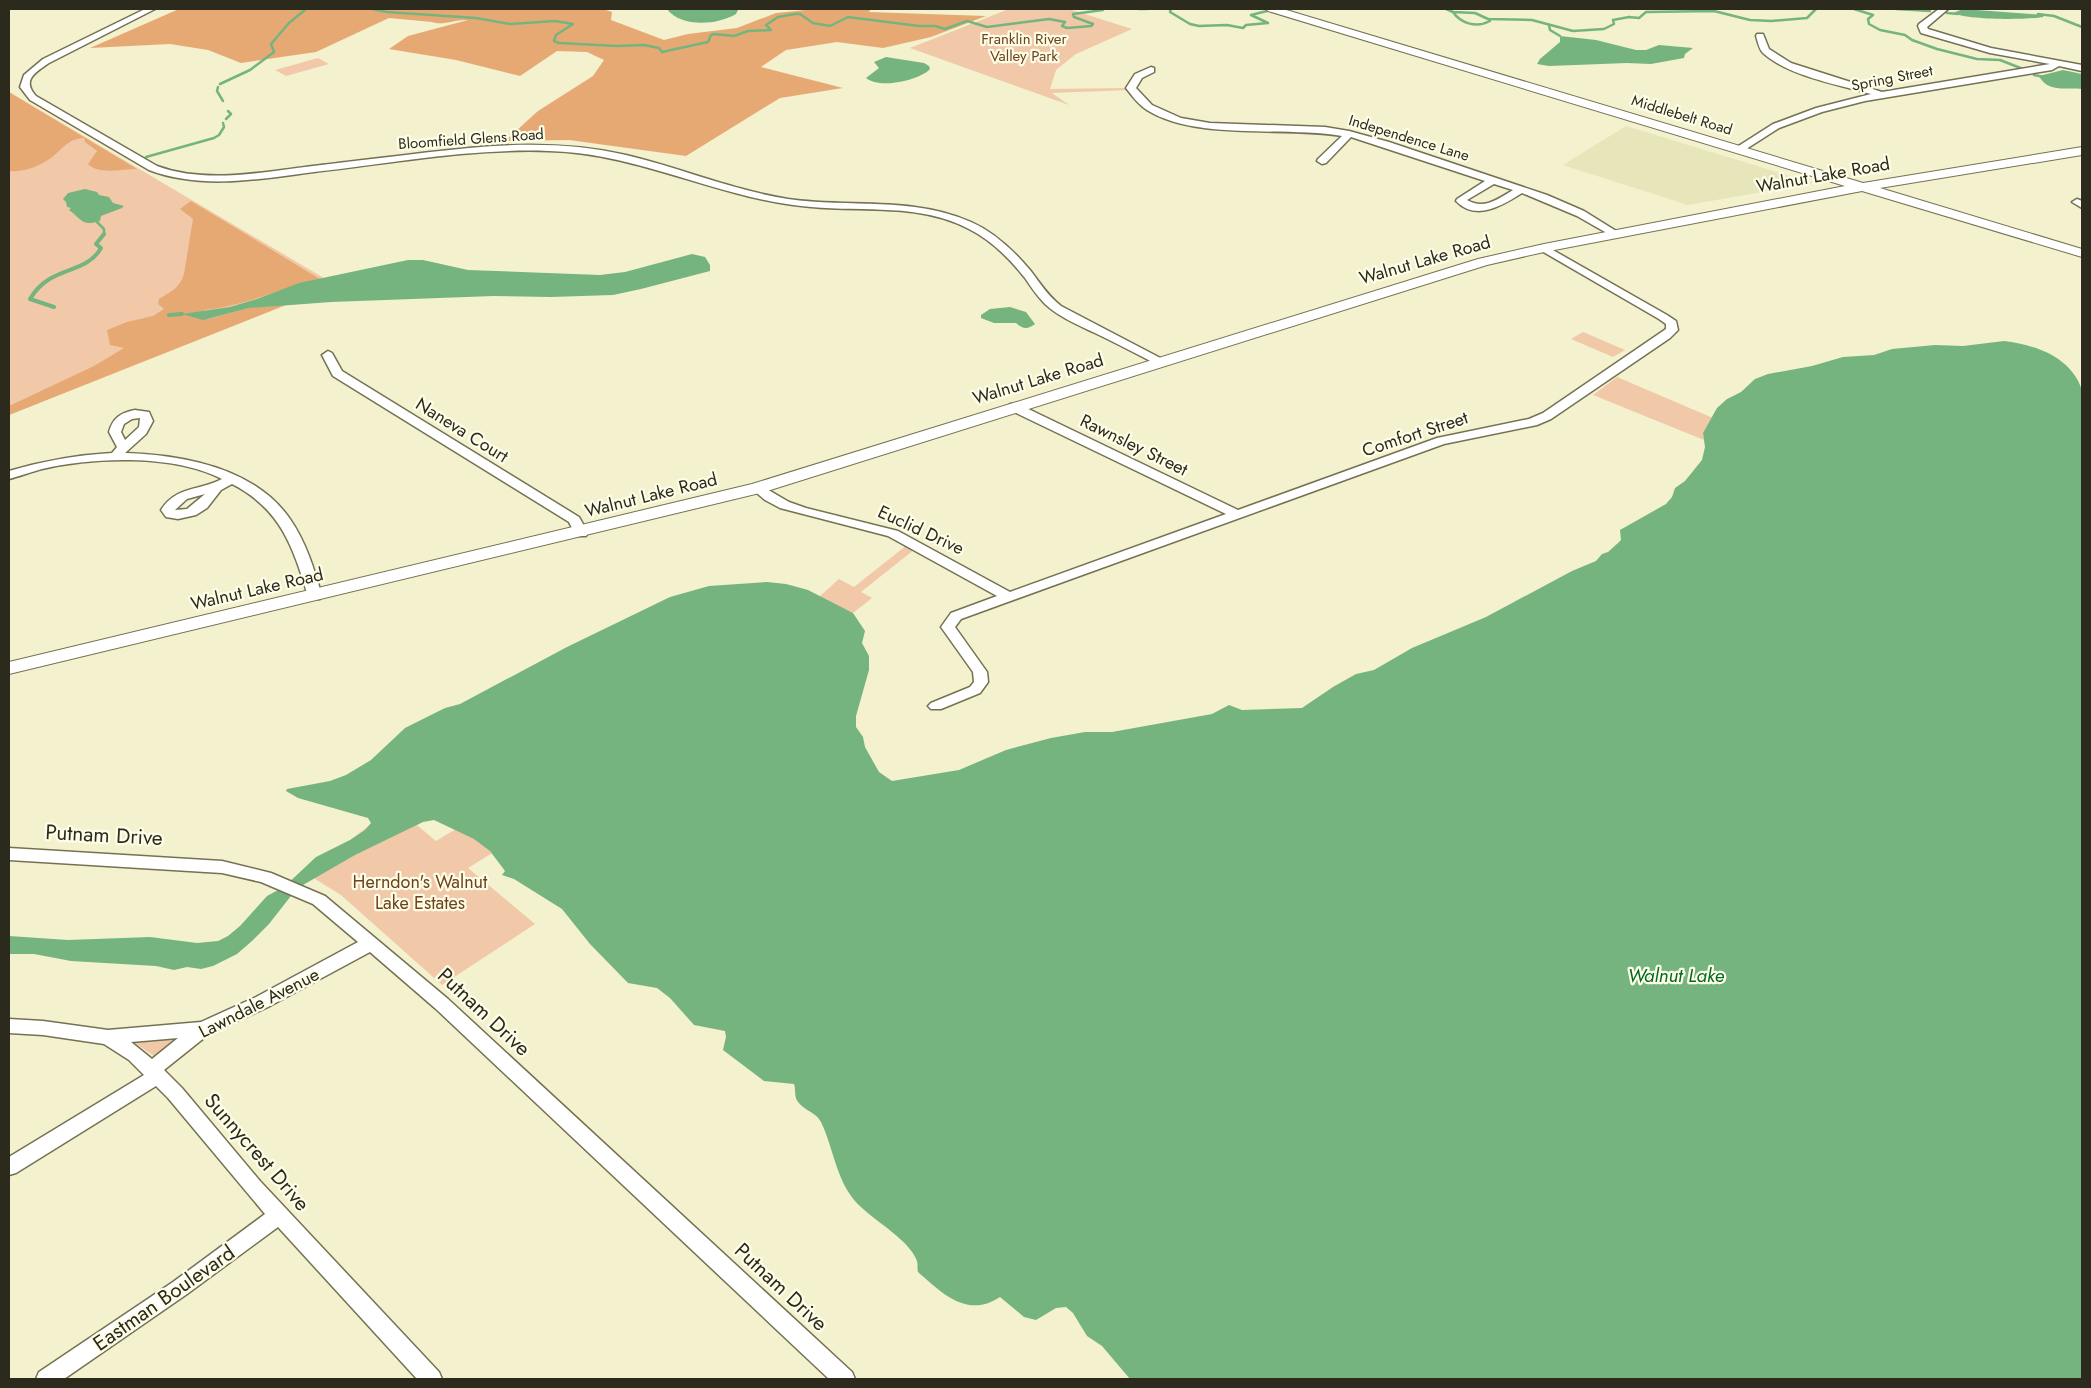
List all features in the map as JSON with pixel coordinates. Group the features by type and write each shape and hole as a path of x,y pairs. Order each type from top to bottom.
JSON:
{"street":[{"name":"Bloomfield Glens Road","path":"151,9 46,61 32,70 26,78 24,85 26,92 136,159 166,173 189,177 230,178 481,150 550,148 598,152 627,157 716,186 780,201 814,204 873,204 926,211 956,219 982,232 1012,258 1049,303 1070,316 1162,362"},
{"name":"Middlebelt Road","path":"1272,9 2082,252"},
{"path":"1944,9 1922,26 1924,31 1990,50 2082,68"},
{"path":"1760,36 1766,51 1778,59 1837,82 1880,94"},
{"name":"Spring Street","path":"1740,149 1776,126 1819,110 1880,94 2052,67 2057,63"},
{"name":"Independence Lane","path":"1151,70 1138,75 1133,81 1132,88 1141,100 1153,110 1179,120 1230,127 1316,129 1348,134 1411,151 1565,206 1594,219 1616,234"},
{"path":"1322,161 1348,134"},
{"name":"Walnut Lake Road","path":"9,668 581,533 758,488 1419,280 1483,262 1544,248 1861,187 2082,151"},
{"path":"1494,180 1466,196 1461,201 1470,207 1484,208 1495,205 1520,190"},
{"name":"Comfort Street","path":"936,706 975,690 981,682 980,672 948,628 956,616 1441,441 1533,422 1548,416 1666,336 1672,330 1672,323 1663,317 1544,248"},
{"name":"Naneva Court","path":"328,354 337,373 574,520 581,533"},
{"name":"Rawnsley Street","path":"1014,407 1238,515"},
{"path":"9,475 51,464 120,451 201,467 232,479 254,489 276,510 289,529 304,561 315,596"},
{"path":"216,488 232,479"},
{"name":"Euclid Drive","path":"758,488 765,495 787,504 890,533 1008,597"},
{"name":"Putnam Drive","path":"9,854 204,865 240,870 275,880 308,895 334,911 442,1004 844,1379"},
{"name":"Lawndale Avenue","path":"9,1167 154,1072 203,1029 250,1008 371,943"},
{"name":"Sunnycrest Drive","path":"9,1026 43,1028 108,1037 136,1054 183,1102 222,1151 279,1215 431,1379"},
{"path":"108,1037 203,1029"},
{"name":"Eastman Boulevard","path":"47,1379 180,1288 279,1215"}],"shaded area":[{"path":"179,9 603,9 612,12 611,20 664,40 688,34 737,28 776,13 816,9 871,9 869,12 986,16 931,37 883,48 837,42 786,50 761,67 843,88 780,98 686,156 569,140 505,141 538,111 593,76 604,60 587,52 557,51 520,76 456,60 389,49 408,36 468,20 440,23 389,18 316,52 241,63 208,50 170,44 90,48"},
{"path":"9,92 137,169 111,171 92,167 88,164 97,151 85,142 84,138 69,142 41,164 25,170 9,171"},
{"path":"1626,126 1813,183 1688,205 1563,165"},
{"path":"191,201 320,279 234,305 204,310 208,319 249,308 286,305 9,415 9,406 94,366 124,348 110,345 107,330 127,322 153,316 164,309 158,304 159,299 177,286 184,274 193,219 180,209"}],"green space":[{"name":"Franklin River Valley Park","path":"1009,9 1069,9 1132,29 1076,54 1056,70 1050,89 1128,88 1129,90 1052,93 1069,105 910,48"},
{"path":"318,58 329,64 286,76 275,70"},
{"path":"9,92 334,284 9,415"},
{"path":"1583,332 1625,350 1613,357 1571,339"},
{"path":"1617,377 1713,418 1703,435 1704,440 1593,395"},
{"path":"907,545 915,549 861,592 872,598 853,613 819,597 839,579 854,587"},
{"name":"Herndon's Walnut Lake Estates","path":"394,806 436,841 494,806 526,832 468,868 535,924 442,985 341,895 307,874"},
{"path":"175,1038 176,1041 154,1056 135,1043"}],"water":[{"path":"667,9 738,10 736,14 720,21 700,23 681,19"},
{"path":"1963,9 2044,15 2043,17 2035,18 1997,19 1971,17 1953,13"},
{"path":"1560,36 1596,40 1636,50 1646,50 1659,45 1693,48 1685,54 1684,58 1651,64 1549,66 1537,64 1540,59 1560,42"},
{"path":"886,57 924,63 930,69 917,77 899,82 880,83 866,78 879,68 874,62"},
{"path":"2063,70 2082,74 2082,89 2053,87 2047,85 2039,76"},
{"path":"85,189 109,197 113,203 124,206 101,216 100,221 85,223 69,210 71,208 67,207 63,199 68,193"},
{"path":"692,254 705,257 710,265 710,271 613,295 493,296 331,302 249,308 203,320 182,314 230,307 299,283 408,260 423,260 468,270 600,275 625,272"},
{"path":"1010,307 1026,312 1035,324 1025,328 1016,323 994,323 981,318 981,315 990,309"},
{"name":"Walnut Lake","path":"2004,341 2040,350 2061,361 2070,369 2082,390 2082,1379 1130,1379 1102,1346 1087,1336 1073,1313 1066,1307 1056,1308 1036,1320 1024,1317 1000,1297 988,1303 966,1304 956,1301 936,1288 918,1272 917,1261 908,1246 853,1199 841,1178 821,1122 798,1102 794,1084 764,1081 723,1050 726,1037 725,1031 694,1025 670,998 657,988 628,983 590,944 562,909 514,879 502,875 505,871 490,851 474,839 434,820 423,822 355,855 303,885 294,892 269,924 252,941 237,954 213,966 201,969 187,967 174,970 156,966 71,961 34,954 9,954 9,936 68,940 150,937 197,943 218,941 228,936 240,926 267,896 284,887 316,857 350,840 365,830 371,823 368,818 298,798 286,791 287,789 330,781 346,775 371,760 405,728 445,708 460,704 567,647 670,597 709,586 767,582 786,584 808,590 853,613 865,631 862,643 869,656 869,670 856,716 856,727 863,737 865,747 879,772 892,781 959,770 1006,750 1051,738 1085,732 1112,732 1212,714 1229,705 1242,710 1302,708 1356,674 1374,670 1412,648 1486,617 1572,571 1596,561 1602,554 1608,552 1621,540 1620,530 1666,504 1672,497 1675,488 1685,481 1702,460 1705,447 1703,433 1717,408 1727,399 1741,392 1755,379 1768,374 1812,366 1843,357 1874,355 1892,349 1935,345 1963,346"}],"waterway":[{"path":"220,84 250,70 274,52 271,44 289,23 306,9"},
{"path":"372,9 387,12 476,18 510,24 555,21 573,24 556,35 554,41 559,43 617,46 644,45 659,48 662,52 708,42 711,35 714,34 734,36 748,31 771,30 766,25 778,17 795,14 800,14 813,23 830,26 848,17 919,26 935,26 945,29 967,21 987,27 1049,19 1065,22 1062,26 1067,28 1091,26 1093,24 1074,17 1073,14 1103,10 1100,9"},
{"path":"1139,9 1147,9"},
{"path":"1171,9 1170,12 1190,24 1199,26 1227,25 1243,28 1246,25 1268,23 1251,15 1267,11"},
{"path":"1446,9 1453,12"},
{"path":"1489,19 1532,20 1573,31 1604,29 1614,24 1613,20 1629,17 1639,18 1646,12 1714,11 1750,20 1771,21 1807,18 1816,9"},
{"path":"1854,9 1873,15 1868,19 1869,24 1880,30 1905,35 1912,40 1937,49 1977,59 2000,60 2023,69"},
{"path":"1896,9 1930,11"},
{"path":"1453,12 1475,13 1489,19"},
{"path":"1453,12 1460,19 1470,24 1485,23 1490,21 1489,19"},
{"path":"1947,13 1958,14"},
{"path":"2038,14 2054,16 2082,27"},
{"path":"1549,25 1550,30 1560,36"},
{"path":"2034,75 2044,77"},
{"path":"218,87 217,91 223,101"},
{"path":"226,119 231,114 228,111"},
{"path":"146,157 214,138 219,135 224,127 223,123"},
{"path":"97,222 104,229 104,234"},
{"path":"54,307 30,299 38,288 48,280 86,263 94,257 101,248 96,244 104,234"},
{"path":"169,315 182,314"}]}
